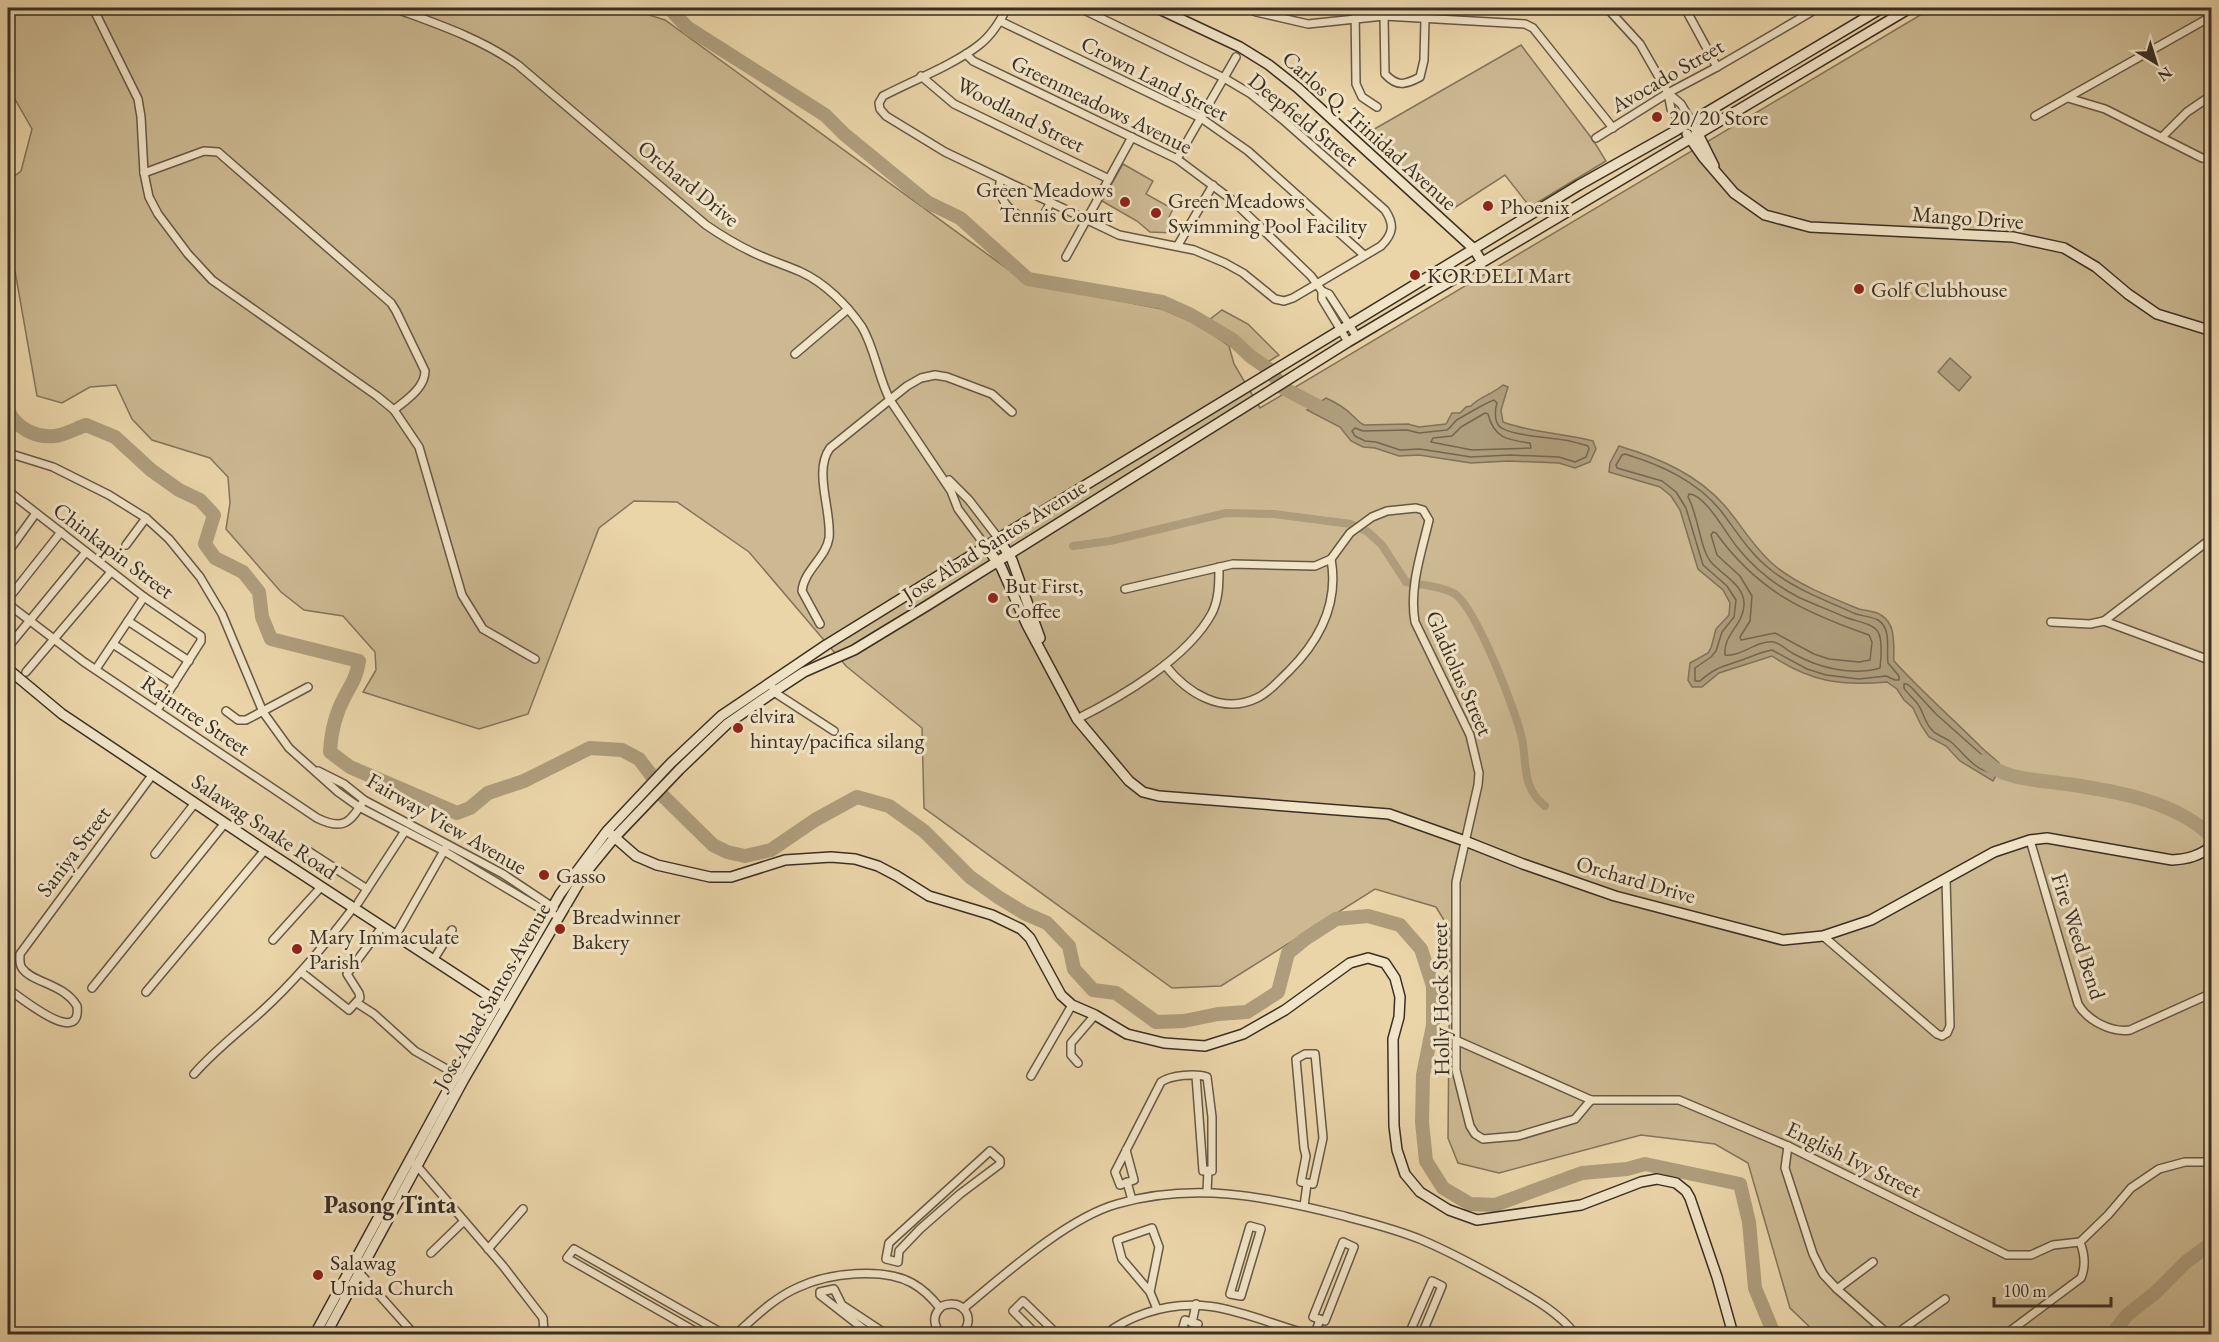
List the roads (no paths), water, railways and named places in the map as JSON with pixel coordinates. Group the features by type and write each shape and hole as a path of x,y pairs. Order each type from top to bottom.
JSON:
{"main road":[{"name":"Carlos Q. Trinidad Avenue","path":"1157,8 1240,47 1269,65 1298,88 1474,249 1482,262"},
{"name":"Jose Abad Santos Avenue","path":"502,1004 611,834 617,820 720,716 772,686 999,539 1345,327 1579,185 1687,124 1882,8"},
{"name":"Jose Abad Santos Avenue","path":"326,1335 409,1161 502,1004 551,909 581,863 611,834 625,828 679,770 727,724 772,686 854,650 1352,339 1910,8"},
{"name":"Mango Drive","path":"1687,124 1703,157 1734,193 1765,215 1809,227 2013,237 2064,248 2096,267 2128,294 2157,314 2211,331"},
{"name":"Orchard Drive","path":"999,539 1009,553 1033,622 1071,709"},
{"name":"Orchard Drive","path":"987,548 997,561 1077,719 1129,781 1143,792 1184,799 1389,814 1615,896 1783,940 1822,936 1871,920 1994,852 2030,840 2047,838 2172,860 2190,858 2208,849"},
{"name":"Salawag Snake Road","path":"8,669 62,714 321,887 355,905 382,927 502,1004"},
{"path":"611,834 636,856 657,865 710,877 731,877 785,860 831,857 855,859 878,866 929,896 992,915 1021,929 1030,938 1060,996 1072,1005 1095,1015 1127,1034 1164,1043 1205,1046 1243,1034 1285,1010 1350,963 1368,958 1385,963 1395,978 1400,997 1399,1017 1394,1039 1394,1126 1397,1150 1405,1174 1420,1192 1449,1210 1477,1220 1581,1205 1641,1182 1657,1179 1676,1183 1686,1191 1690,1198 1718,1277 1733,1335"},
{"name":"Jose Abad Santos Avenue","path":"315,1335 418,1167 460,1077"}],"street":[{"path":"93,8 138,99 144,173 149,197 158,214 188,254 212,280 394,410 419,447 462,595 483,629 535,659"},
{"name":"Orchard Drive","path":"394,8 479,41 498,51 518,65 706,225 729,241 755,254 803,273 820,284 848,309 869,342 884,389 890,400 951,491 958,509 987,548"},
{"path":"1007,8 1000,21 981,44 966,54 883,96 879,103 880,109 886,116 945,152 1050,203 1119,235 1178,245 1225,263 1243,273 1275,299 1284,301 1293,298 1364,255"},
{"name":"Deepfield Street","path":"1080,8 1224,78 1251,94 1326,157 1385,210 1391,219 1393,228 1389,238 1381,246 1364,255"},
{"path":"1247,8 1308,24 1384,16 1525,24 1533,28 1613,128"},
{"path":"1355,8 1356,84 1362,97 1377,107"},
{"name":"Mango Drive","path":"1607,8 1640,44 1668,93 1671,109 1687,124"},
{"path":"1685,8 1717,67"},
{"name":"Avocado Street","path":"1596,138 1668,93 1818,8"},
{"path":"1384,16 1385,74 1396,84 1403,84 1420,77 1424,60 1425,19"},
{"path":"2035,116 2211,16"},
{"name":"Crown Land Street","path":"1000,21 1201,118 1248,151 1364,255"},
{"name":"Greenmeadows Avenue","path":"966,54 973,61 1178,159 1240,208 1317,283 1322,291 1329,294 1352,339"},
{"path":"1178,159 1236,57"},
{"name":"Woodland Street","path":"921,76 954,104 1109,179"},
{"path":"2162,136 2187,112 2211,95"},
{"path":"2068,98 2105,109 2202,158 2211,159"},
{"path":"1066,257 1132,137"},
{"path":"144,173 204,151 218,152 390,303 425,371 425,377 418,389 394,410"},
{"path":"1001,179 998,186 999,194 1004,202 1017,213 1032,219 1038,218 1042,216 1050,203"},
{"path":"1178,245 1213,185"},
{"path":"795,354 848,309"},
{"path":"820,624 802,591 805,576 828,541 822,468 824,455 839,439 921,378 935,375 947,377 992,394 1012,412"},
{"name":"Fairway View Avenue","path":"8,453 53,467 109,495 146,518 169,539 200,577 222,614 263,712 288,748 310,767 344,784 362,804 405,831 503,874 559,915"},
{"name":"Orchard Drive","path":"931,460 969,500 999,539"},
{"name":"Chinkapin Street","path":"9,494 144,597 201,636 201,641 189,661"},
{"name":"Gladiolus Street","path":"1331,559 1350,533 1372,517 1387,511 1416,508 1423,510 1429,520 1415,578 1412,604 1415,622 1470,735 1476,756 1479,773 1478,785 1466,841"},
{"path":"8,552 36,513"},
{"path":"126,545 146,518"},
{"path":"8,599 61,532"},
{"path":"2051,622 2090,624 2104,621 2211,538"},
{"path":"8,647 86,552"},
{"path":"1125,589 1233,564 1315,567 1331,559 1335,578 1332,600 1324,623 1298,662 1270,689 1257,698 1230,704 1207,699 1178,681 1165,665"},
{"path":"1077,719 1165,665 1196,634 1212,612 1217,593 1219,567"},
{"path":"26,672 111,572"},
{"path":"96,669 144,597"},
{"name":"Raintree Street","path":"8,604 53,640 317,818 330,825 341,825 350,821 362,804"},
{"path":"128,621 189,661 157,710"},
{"path":"2104,621 2211,661"},
{"path":"113,644 174,684"},
{"path":"772,686 834,731"},
{"path":"226,711 238,720 252,718 308,687"},
{"name":"Saniya Street","path":"8,989 56,1020 71,1023 76,1017 77,1006 69,996 26,972 21,964 20,954 153,774"},
{"path":"155,854 195,803"},
{"name":"Fairway View Avenue","path":"362,804 446,848 498,882 551,909"},
{"path":"92,988 225,823"},
{"path":"194,1074 212,1053 261,1012 301,972 367,889 405,831"},
{"name":"Fire Weed Bend","path":"2030,840 2078,1004 2083,1012 2115,1030 2130,1030 2211,993"},
{"name":"Holly Hock Street","path":"1466,841 1456,882 1458,1041 1456,1070 1470,1126 1475,1134 1483,1139 1518,1136 1575,1119 1591,1100"},
{"path":"396,936 446,848"},
{"path":"305,849 367,889"},
{"path":"146,992 265,850"},
{"path":"498,882 503,874"},
{"path":"1822,936 1942,1036 1947,1033 1950,1026 1946,879"},
{"path":"273,940 321,887"},
{"path":"301,972 348,1010 360,998 347,974 382,927"},
{"path":"434,959 452,930"},
{"path":"357,1003 374,1014 415,1051 460,1077"},
{"path":"1031,1076 1072,1005"},
{"path":"1078,1063 1071,1055 1071,1043 1095,1015"},
{"name":"English Ivy Street","path":"1458,1041 1591,1100 1679,1100 1788,1146 2007,1255 2031,1255 2053,1245 2080,1242"},
{"path":"1305,1054 1314,1054 1323,1138 1313,1184 1307,1184 1301,1182 1306,1156 1296,1059 1305,1054"},
{"path":"1126,1150 1134,1180 1120,1185 1114,1172 1161,1083 1166,1079 1196,1076 1207,1077 1212,1127 1212,1171 1203,1170 1196,1076"},
{"path":"1788,1146 1785,1168 1813,1254 1823,1274 1888,1335"},
{"path":"990,1151 1000,1160 1000,1164 960,1194 920,1229 899,1251 898,1262 892,1260 886,1259 889,1244 897,1236 990,1151"},
{"path":"409,1161 418,1167 488,1249 543,1318 544,1333"},
{"path":"2006,1335 2081,1278 2085,1268 2084,1251 2080,1242 2108,1215 2131,1188 2159,1169 2185,1162 2211,1162"},
{"path":"1207,1192 1208,1170"},
{"path":"1127,1182 1132,1200"},
{"path":"1304,1206 1307,1184"},
{"path":"964,1308 1034,1252 1076,1223 1114,1205 1132,1200 1207,1192 1245,1195 1304,1206 1420,1239 1476,1266 1543,1305 1575,1335"},
{"path":"488,1249 523,1209"},
{"path":"431,1253 464,1221"},
{"path":"1250,1226 1261,1229 1241,1296 1237,1295 1230,1294 1250,1226"},
{"path":"1150,1292 1159,1247 1152,1228 1117,1240 1122,1259 1150,1292 1157,1309"},
{"path":"1342,1242 1354,1247 1325,1321 1320,1319 1313,1317 1342,1242"},
{"path":"700,1335 567,1258 574,1249 722,1333 720,1335"},
{"path":"889,1275 892,1260"},
{"path":"1838,1289 1873,1262"},
{"path":"356,1270 414,1335"},
{"path":"736,1335 773,1302 799,1286 833,1277 857,1274 889,1275 911,1283 929,1295 940,1308"},
{"path":"1409,1335 1432,1281 1442,1286 1422,1335"},
{"path":"870,1335 820,1295 820,1292 834,1289 842,1305 886,1335"},
{"path":"1231,1310 1237,1295"},
{"path":"1896,1335 1945,1299"},
{"path":"1036,1335 1013,1311 1023,1301 1057,1335"},
{"path":"940,1334 934,1322 934,1316 940,1308 953,1303 964,1308 969,1318 967,1329 963,1334"},
{"path":"1192,1323 1197,1304"},
{"path":"1106,1335 1134,1317 1157,1309 1166,1306 1197,1304 1231,1310 1288,1332 1307,1335"},
{"path":"1315,1335 1320,1319"},
{"path":"1181,1335 1185,1320 1198,1324 1195,1335"}],"water":[{"path":"1950,358 1971,377 1959,391 1938,372"},
{"path":"1503,385 1508,387 1501,410 1503,422 1593,441 1596,449 1590,462 1575,468 1559,463 1509,461 1471,463 1419,455 1399,456 1375,448 1363,447 1351,441 1340,427 1307,410 1326,398 1349,412 1364,425 1408,424 1419,427 1446,424 1452,413 1460,413"},
{"path":"1619,446 1676,468 1702,485 1725,506 1767,558 1793,579 1859,609 1879,614 1886,619 1892,630 1894,661 1999,763 1993,781 1960,761 1946,746 1929,737 1913,708 1897,689 1887,682 1855,683 1813,677 1772,656 1719,673 1702,687 1692,687 1688,680 1690,663 1708,653 1716,629 1729,615 1730,603 1723,590 1698,569 1680,510 1671,496 1660,487 1609,472 1610,463"}],"waterway":[{"path":"669,8 688,28 825,115 844,134 927,202 960,218 1028,279 1162,302 1191,315 1233,340 1270,370 1283,388 1331,413"},
{"path":"8,410 21,427 40,435 59,435 86,425 115,437 151,470 179,490 200,500 214,515 205,544 215,558 243,572 259,592 262,617 271,639 359,661 357,672 336,716 330,752 350,767 457,813 470,808 488,793 524,781 590,748 622,750 639,759 663,796 713,845 727,852 745,856 771,850 815,820 857,797 889,806 924,831 970,877 1024,913 1047,923 1069,946 1074,969 1093,990 1116,993 1156,1022 1184,1021 1218,1014 1247,1012 1278,992 1288,953 1336,919 1368,916 1400,925 1421,949 1433,986 1433,1025 1423,1075 1422,1122 1426,1161 1443,1188 1470,1204 1495,1205 1582,1173 1627,1169 1645,1164 1740,1184 1749,1222 1755,1288 1774,1334"},
{"path":"1073,546 1110,541 1226,513 1274,514 1351,524 1368,532 1382,545 1406,582 1450,591 1464,603 1485,640 1505,688 1520,730 1527,778 1533,793 1545,806"},
{"path":"1984,761 2012,776 2105,790 2163,806 2197,825 2212,837"},
{"path":"2112,1334 2127,1315 2155,1293 2186,1262 2212,1243"}],"place":[{"name":"20/20 Store","path":"1657,117"},
{"name":"Green Meadows Tennis Court","path":"1125,202"},
{"name":"Phoenix","path":"1488,206"},
{"name":"Green Meadows Swimming Pool Facility","path":"1156,213"},
{"name":"KORDELI Mart","path":"1415,275"},
{"name":"Golf Clubhouse","path":"1859,289"},
{"name":"But First, Coffee","path":"993,598"},
{"name":"elvira hintay/pacifica silang","path":"738,728"},
{"name":"Gasso","path":"544,875"},
{"name":"Breadwinner Bakery","path":"560,929"},
{"name":"Mary Immaculate Parish","path":"297,949"},
{"name":"Salawag Unida Church","path":"318,1275"}],"district":[{"name":"Pasong Tinta","path":"390,1205"}]}
